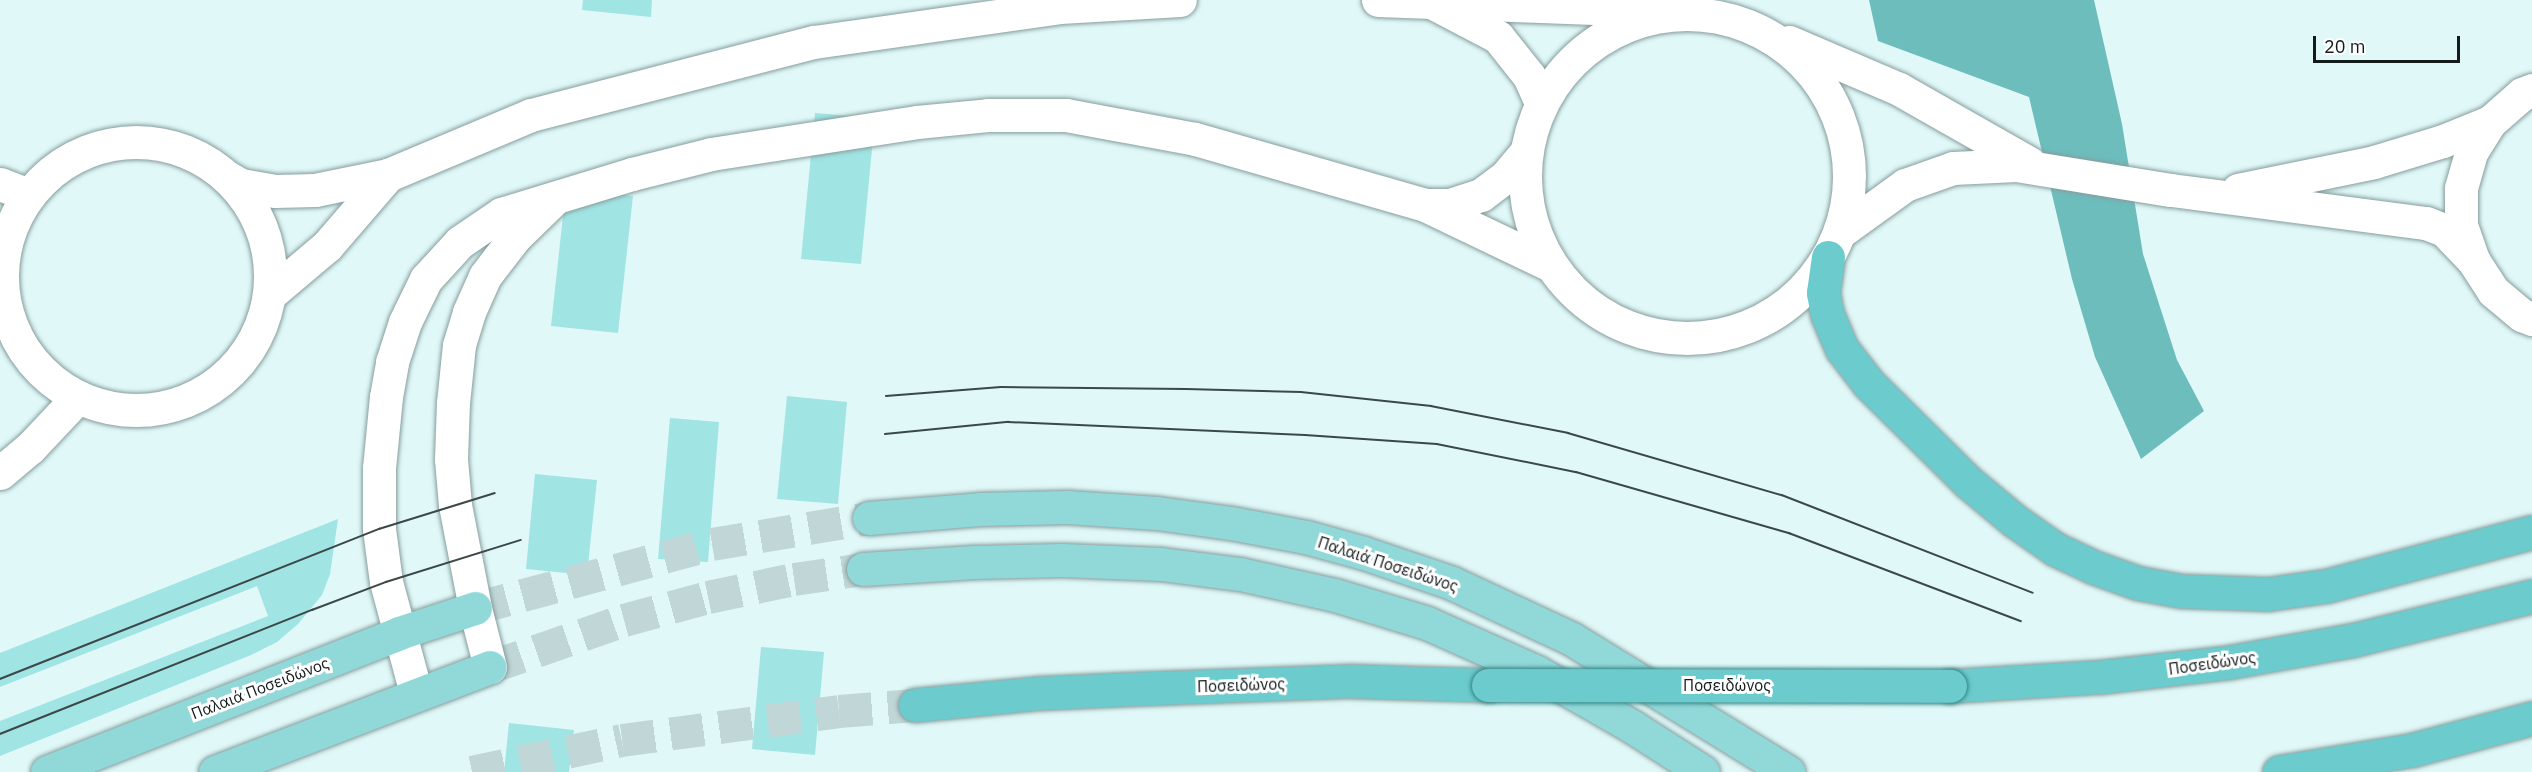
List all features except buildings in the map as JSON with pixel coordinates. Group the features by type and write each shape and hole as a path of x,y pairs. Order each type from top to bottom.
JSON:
{"highway":[{"path":"1834,245 1822,292 1827,314 1842,350 1864,378 1968,482 2015,521 2055,549 2093,567 2138,583 2181,591 2268,594 2326,586 2532,532"},
{"name":"Ποσειδώνος","path":"915,705 1040,693 1351,681 1488,685 1950,686 2100,677 2230,662 2353,640 2532,596"},
{"path":"2279,772 2412,750 2532,718"}],"main road":[{"name":"Παλαιά Ποσειδώνος","path":"869,518 980,509 1067,507 1157,513 1242,525 1364,553 1452,583 1572,639 1788,772"},
{"path":"863,569 974,562 1062,560 1161,564 1240,574 1335,595 1427,622 1537,672 1633,727 1703,772"},
{"name":"Παλαιά Ποσειδώνος","path":"47,772 399,633 475,608"},
{"path":"215,772 416,693 490,667"}],"street":[{"path":"227,177 243,196 260,227 269,268 268,295 261,325 245,353 225,376 199,394 169,406 138,410 107,408 78,397 49,379 26,354 10,324 2,291 3,257 12,225 14,189 55,170 88,151 124,143 161,145 196,156 241,185 275,191 315,190 388,175 531,115 814,42 1060,7 1180,0"},
{"path":"1378,0 1470,1 1698,13 1752,26 1899,89 2042,170"},
{"path":"1431,2 1497,37 1529,76 1540,104"},
{"path":"1698,13 1650,17 1606,34 1568,64 1540,104 1525,153 1524,192 1533,230 1550,265 1582,300 1622,325 1667,337 1715,336 1760,322 1799,294 1834,245 1905,185 1953,168 2016,165 2426,223 2444,230 2472,260 2493,291 2522,315 2532,319"},
{"path":"1752,26 1794,52 1826,89 1845,135 1850,184 1834,245"},
{"path":"2472,260 2461,225 2461,188 2471,153 2490,122 2522,94 2532,90"},
{"path":"416,693 399,633 382,556 379,468 392,362 405,322 426,279 460,242 501,214 556,196 711,154 917,122 988,115 1066,115 1195,139 1425,205 1550,265"},
{"path":"2216,195 2374,162 2443,141 2490,122"},
{"path":"1425,205 1450,205 1481,195 1504,177 1522,153 1525,153"},
{"path":"268,295 327,246 388,175"},
{"path":"490,667 475,608 455,505 452,459 453,402 459,345 469,312 485,276 515,237 556,196"},
{"path":"0,473 30,448 78,397"}],"shaded area":[{"path":"583,0 652,0 651,17 582,10"},
{"path":"1869,0 2094,0 2122,124 2143,254 2177,360 2204,411 2141,459 2095,357 2072,279 2029,97 1878,41"},
{"path":"815,113 875,118 861,264 801,259"},
{"path":"566,188 633,196 618,333 551,326"},
{"path":"787,396 847,402 838,504 777,499"},
{"path":"670,418 719,422 708,562 658,559"},
{"path":"535,474 597,480 587,575 526,569"},
{"path":"338,519 330,574 322,595 298,624 277,642 251,655 0,756 0,721 268,616 257,586 0,687 0,653"},
{"path":"761,647 824,652 815,755 752,749"},
{"path":"509,723 574,730 569,772 504,772"}],"tunnel":[{"path":"475,608 712,544 869,518"},
{"path":"490,667 624,620 708,597 794,579 863,569"},
{"path":"472,772 622,740 839,711 915,705"}],"tram line":[{"path":"886,396 1001,387 1186,389 1301,392 1431,406 1568,433 1782,495 2033,593"},
{"path":"885,434 1008,422 1305,435 1437,444 1576,472 1789,533 2021,621"},
{"path":"0,679 379,529 495,493"},
{"path":"0,734 386,582 521,540"}]}
